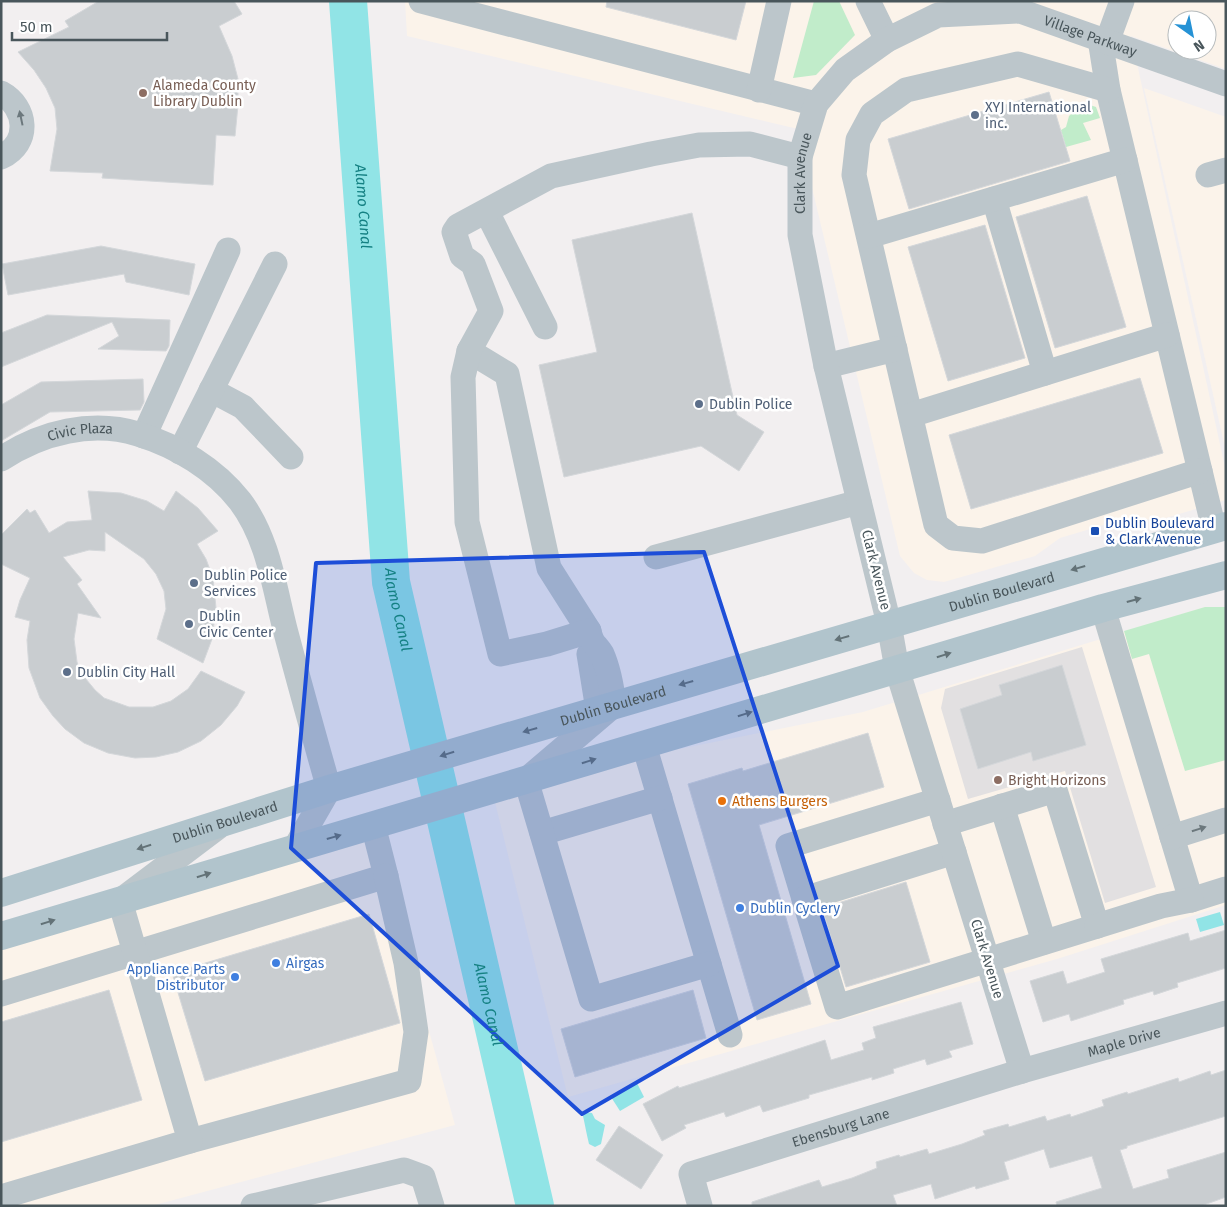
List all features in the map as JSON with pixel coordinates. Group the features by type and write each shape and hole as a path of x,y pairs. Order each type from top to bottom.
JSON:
{"main road":[{"name":"Dublin Boulevard","path":"1,893 329,789 1220,527"},
{"path":"1,936 897,669 1220,575"}],"street":[{"path":"421,1 816,104"},
{"path":"759,90 779,1"},
{"path":"868,1 887,40"},
{"path":"1122,1 1104,40 1108,90 1200,471 1220,527"},
{"name":"Village Parkway","path":"845,70 936,8 1020,11 1226,84"},
{"path":"1108,90 1018,64 906,90 872,114 858,140 854,174 936,525 953,538 982,541 1200,471"},
{"name":"Clark Avenue","path":"845,70 816,104 800,157 800,235 826,366 889,624 897,669 1022,1071"},
{"path":"1,93 18,106 22,117 23,129 20,140 13,149 1,157"},
{"path":"590,638 547,644 500,654 467,522 463,377 469,351 491,312 473,264 462,256 454,232 458,226 488,212 551,176 698,145 750,144 800,157"},
{"path":"869,236 1125,160"},
{"path":"994,199 1046,373"},
{"path":"488,212 545,327"},
{"path":"162,443 228,250"},
{"path":"162,443 211,390 274,264"},
{"path":"911,416 1167,335"},
{"path":"826,366 895,349"},
{"path":"469,351 507,374 549,568 590,638 601,653 612,686 606,707 526,780 591,999 709,964"},
{"path":"211,390 243,407 291,457"},
{"name":"Civic Plaza","path":"1,459 60,432 84,428 119,429 162,443 202,464 240,501 262,540 329,789"},
{"path":"656,557 859,502"},
{"path":"1103,608 1191,900"},
{"path":"644,745 730,1036"},
{"path":"295,848 329,789"},
{"path":"945,824 1055,790 1097,926"},
{"path":"542,833 660,798"},
{"path":"938,800 788,846 837,1007 1162,906 1191,900 1226,889"},
{"path":"1002,806 1044,942"},
{"path":"1172,837 1226,820"},
{"path":"190,1141 120,901 224,822"},
{"path":"1,1197 190,1141 409,1081 416,1032 406,963 386,876 379,823"},
{"path":"804,899 954,852"},
{"path":"1,994 386,876"},
{"name":"Maple Drive","path":"1022,1071 1226,1013"},
{"name":"Ebensburg Lane","path":"700,1206 691,1174 1022,1071"},
{"path":"253,1206 404,1170 423,1177 432,1206"}],"highlighted area":[{"path":"704,552 838,966 582,1114 291,848 316,563"}],"shaded area":[{"path":"405,1 1226,1 1226,69 1200,60 1217,60 1217,10 1167,10 1167,49 1131,36 1226,472 1226,500 1159,520 1127,518 1060,538 1035,556 944,582 927,580 914,573 900,556 798,129 407,36"},
{"path":"1144,88 1226,117 1226,452"},
{"path":"1205,607 1226,607 1226,905 1057,959 568,1097 492,790 526,780 863,712"},
{"name":"Bright Horizons","path":"1082,647 1156,887 1105,903 1065,771 968,799 941,708 945,689"},
{"path":"362,829 380,854 455,1125 151,1206 1,1206 1,936"}],"green space":[{"path":"814,1 839,1 855,35 816,75 793,78"},
{"path":"1084,103 1096,107 1100,118 1083,123 1091,140 1066,147 1061,130 1066,127 1069,116"},
{"path":"1205,607 1226,607 1226,760 1185,771 1149,654 1132,659 1124,631"}],"water":[{"path":"1220,912 1224,925 1200,932 1196,919"},
{"path":"637,1083 644,1097 620,1111 611,1097"},
{"path":"585,1112 592,1113 595,1119 605,1125 601,1144 595,1147 589,1144 583,1116"}],"building":[{"name":"Alameda County Library Dublin","path":"99,1 234,1 242,14 219,26 232,56 238,79 235,136 216,135 213,185 102,178 103,173 50,171 57,129 55,108 46,88 34,70 18,52 69,27 65,21"},
{"path":"607,1 746,1 736,40 606,7"},
{"path":"1049,92 1070,161 909,209 888,139"},
{"path":"1087,196 1126,327 1055,348 1016,217"},
{"path":"692,213 737,415 764,432 739,471 701,446 564,477 539,365 597,352 572,240"},
{"path":"985,225 1025,358 948,381 908,247"},
{"path":"101,246 195,264 189,295 126,282 124,274 8,295 2,264"},
{"path":"47,315 170,320 169,346 166,351 98,349 119,336 112,322 1,367 1,333"},
{"path":"1140,378 1163,453 971,509 949,435"},
{"path":"143,379 144,402 140,410 50,412 1,441 1,405 41,382"},
{"name":"Dublin Civic Center","path":"88,491 121,493 147,501 164,511 176,491 198,508 218,531 197,544 206,559 213,578 216,608 212,639 203,663 157,639 166,609 164,591 156,574 144,559 105,532 105,551 89,550 63,557 82,580 77,584 101,618 78,613 74,639 77,662 81,673 104,698 129,707 153,707 171,701 188,689 201,671 245,692 237,706 221,725 201,741 178,752 156,757 135,758 108,753 84,743 65,729 53,716 40,698 29,668 27,640 30,621 15,617 30,578 1,564 1,535 27,509 30,513 35,510 49,533 67,522 92,520"},
{"path":"1062,665 1086,745 1033,761 1031,752 978,769 960,709 1002,695 999,685"},
{"path":"868,733 884,787 759,825 811,1004 757,1020 688,784 742,768 743,771"},
{"path":"906,882 930,962 846,987 822,908"},
{"path":"369,914 400,1023 205,1081 172,973"},
{"path":"1226,930 1226,968 1177,983 1178,987 1154,995 1153,991 1123,1000 1124,1004 1071,1021 1069,1014 1043,1022 1030,981 1063,971 1067,984 1105,972 1101,959 1188,933 1190,941"},
{"path":"109,990 142,1100 1,1142 1,1022"},
{"path":"693,990 706,1038 575,1077 561,1029"},
{"path":"961,1002 973,1044 949,1051 952,1057 927,1065 925,1059 893,1069 894,1073 872,1080 872,1077 809,1095 809,1098 763,1112 760,1105 726,1117 724,1112 684,1125 686,1128 662,1141 643,1104 678,1086 679,1088 825,1040 831,1060 864,1050 862,1043 876,1038 873,1027"},
{"path":"1226,1070 1226,1116 1127,1146 1127,1148 1120,1150 1133,1189 1169,1178 1167,1170 1226,1152 1226,1197 1201,1206 1057,1206 1056,1202 1102,1188 1092,1156 1050,1168 1044,1149 1004,1162 1009,1179 976,1189 975,1186 935,1199 931,1184 893,1195 897,1206 752,1206 752,1202 819,1180 822,1187 852,1178 877,1168 876,1162 899,1155 900,1157 927,1149 929,1154 985,1135 983,1131 1008,1124 1009,1127 1045,1116 1047,1121 1070,1114 1071,1117 1104,1106 1102,1100 1127,1092 1128,1094 1178,1078 1179,1082 1210,1071 1211,1075"},
{"path":"619,1126 663,1155 641,1189 596,1160"}],"waterway":[{"name":"Alamo Canal","path":"348,1 391,582 535,1206"}],"place":[{"name":"Alameda County Library Dublin","path":"143,93"},
{"name":"XYJ International inc.","path":"975,115"},
{"name":"Dublin Police","path":"699,404"},
{"name":"Dublin Boulevard & Clark Avenue","path":"1095,531"},
{"name":"Dublin Police Services","path":"194,583"},
{"name":"Dublin Civic Center","path":"189,624"},
{"name":"Dublin City Hall","path":"67,672"},
{"name":"Bright Horizons","path":"998,780"},
{"name":"Athens Burgers","path":"722,801"},
{"name":"Dublin Cyclery","path":"740,908"},
{"name":"Airgas","path":"276,963"},
{"name":"Appliance Parts Distributor","path":"235,977"}]}
